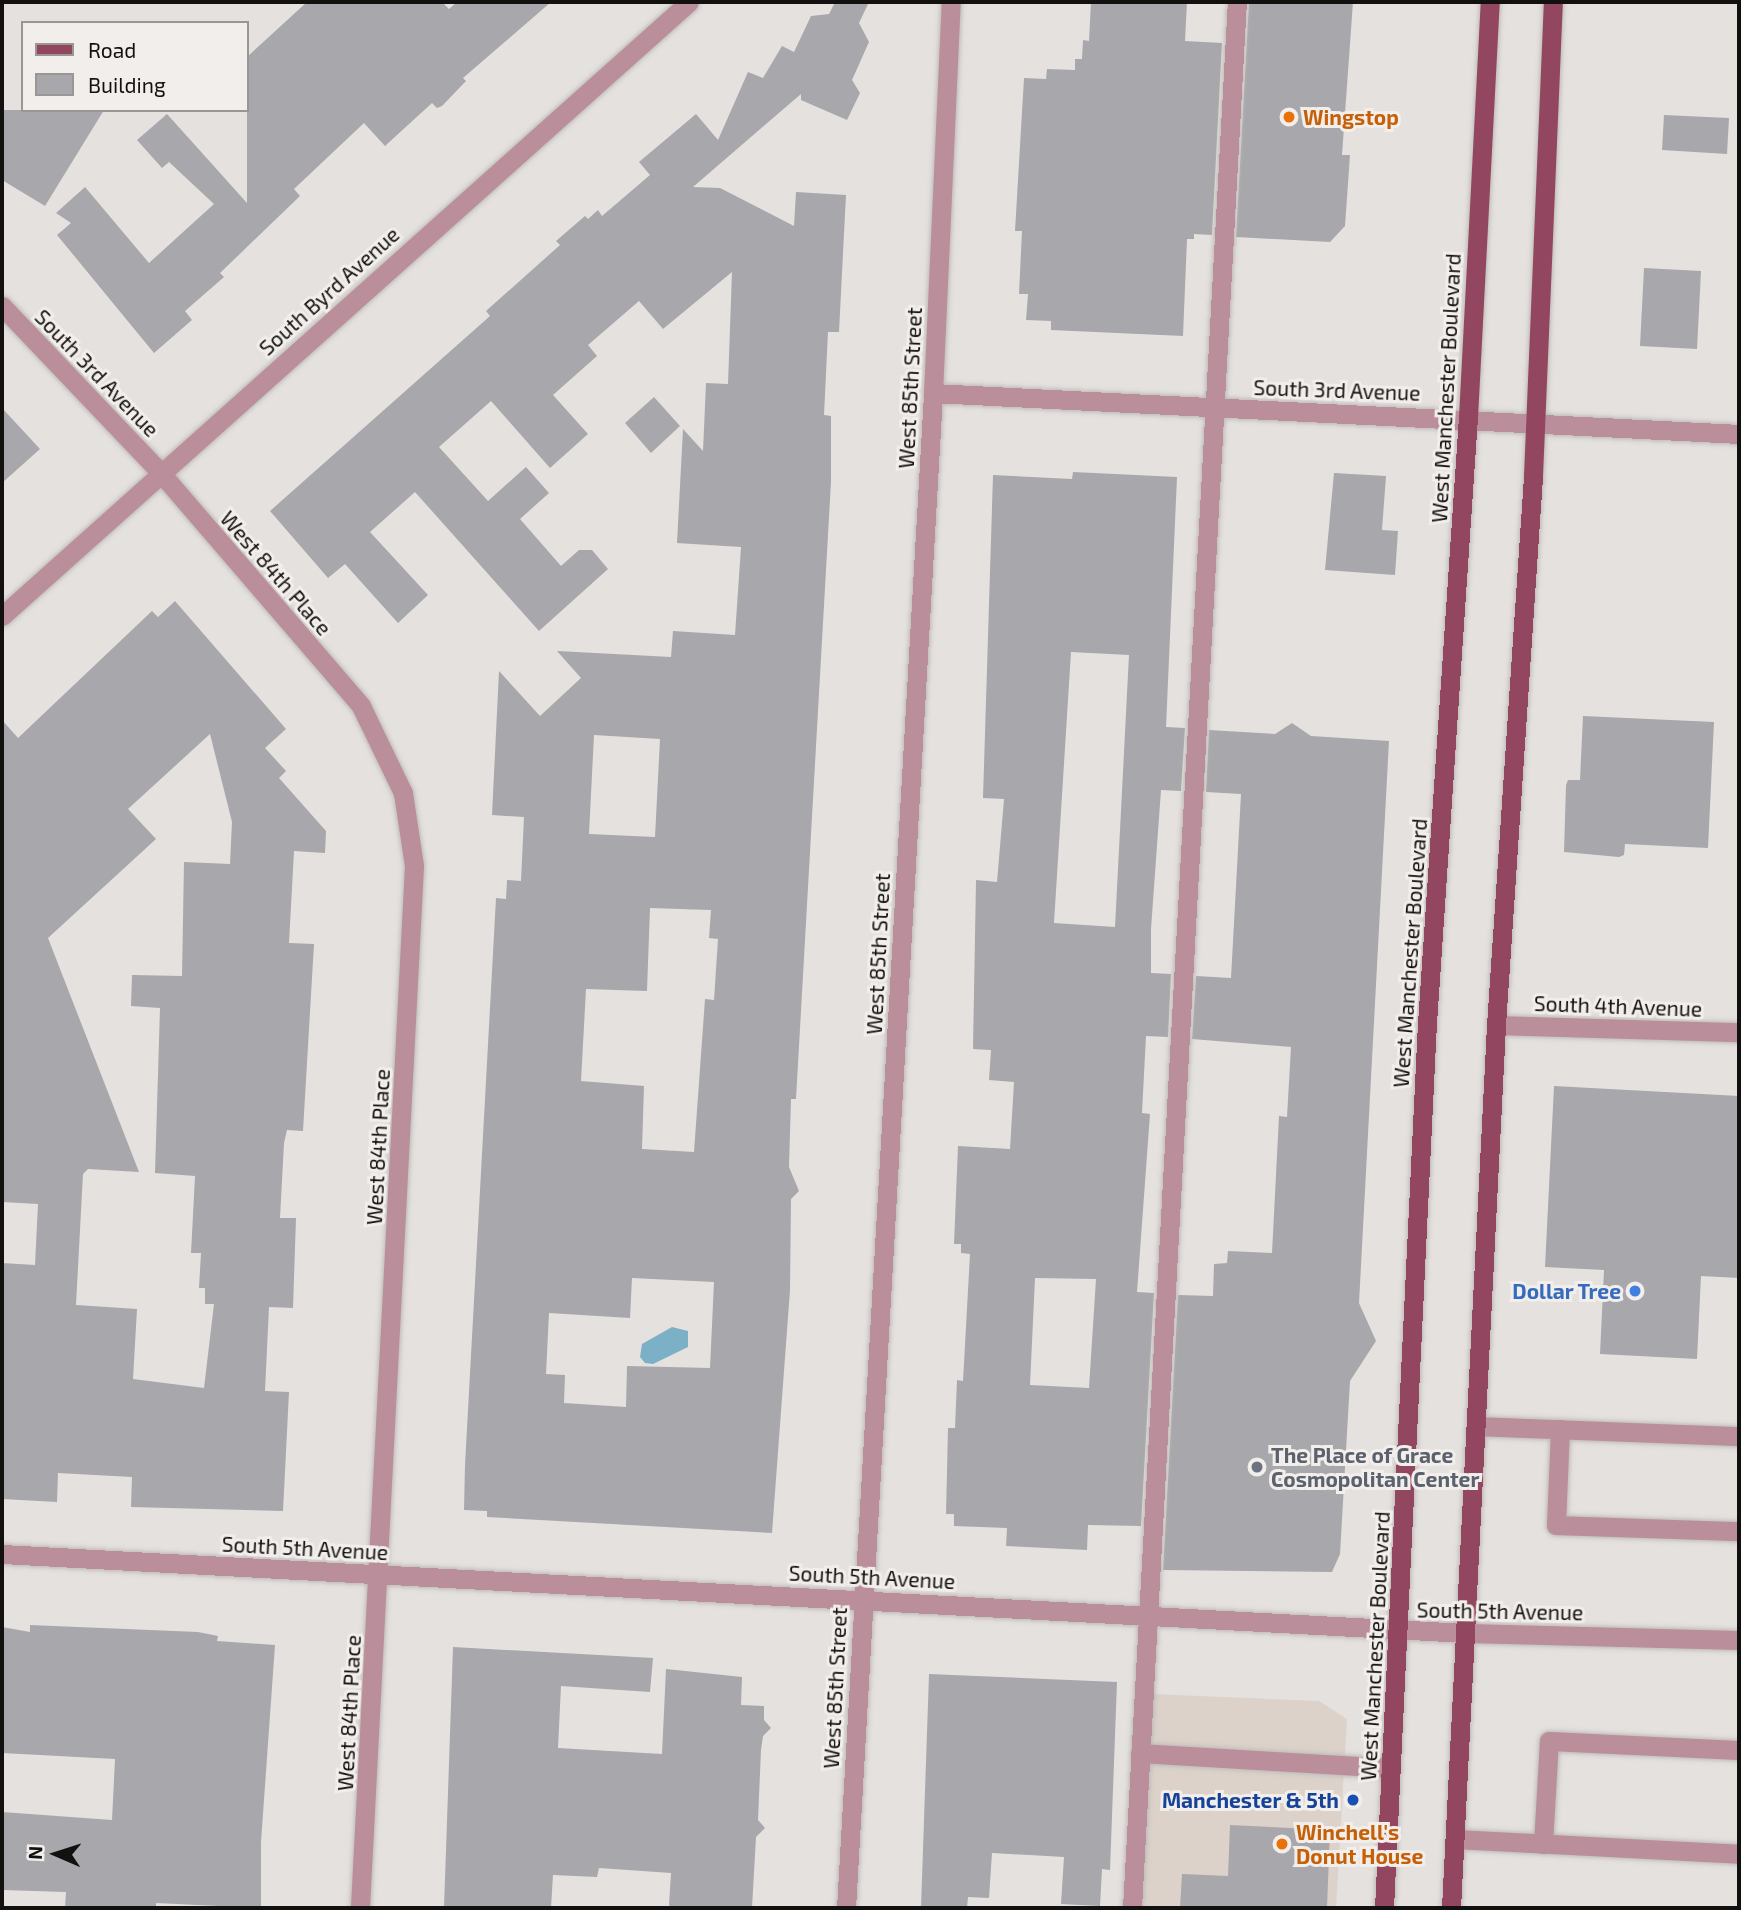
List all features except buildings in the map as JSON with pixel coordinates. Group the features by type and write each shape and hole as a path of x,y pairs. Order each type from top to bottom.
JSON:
{"main road":[{"name":"West Manchester Boulevard","path":"1384,1908 1427,1023 1468,417 1490,2"},
{"path":"1451,1908 1496,1025 1535,422 1553,2"}],"street":[{"name":"South Byrd Avenue","path":"2,616 689,2"},
{"name":"West 85th Street","path":"846,1908 933,393 951,2"},
{"path":"1132,1908 1146,1613 1237,2"},
{"name":"South 3rd Avenue","path":"2,306 160,472"},
{"name":"South 3rd Avenue","path":"933,393 1215,409 1468,417 1739,434"},
{"name":"West 84th Place","path":"160,472 361,706 403,793 414,866 380,1575 360,1908"},
{"name":"South 4th Avenue","path":"1496,1025 1739,1032"},
{"path":"1477,1426 1739,1436"},
{"path":"1560,1429 1556,1525 1739,1531"},
{"name":"South 5th Avenue","path":"2,1554 1146,1613 1398,1631 1739,1640"},
{"path":"1543,1844 1549,1741 1739,1751"},
{"path":"1140,1753 1391,1768"},
{"path":"1455,1839 1739,1854"}],"shaded area":[{"path":"1151,1694 1319,1701 1347,1719 1336,1908 1140,1908"}],"water":[{"path":"672,1327 688,1331 688,1347 653,1364 645,1363 640,1357 642,1344"}],"place":[{"name":"Wingstop","path":"1289,117"},
{"name":"Dollar Tree","path":"1635,1291"},
{"name":"The Place of Grace Cosmopolitan Center","path":"1257,1467"},
{"name":"Manchester & 5th","path":"1353,1800"},
{"name":"Winchell's Donut House","path":"1282,1844"}]}
